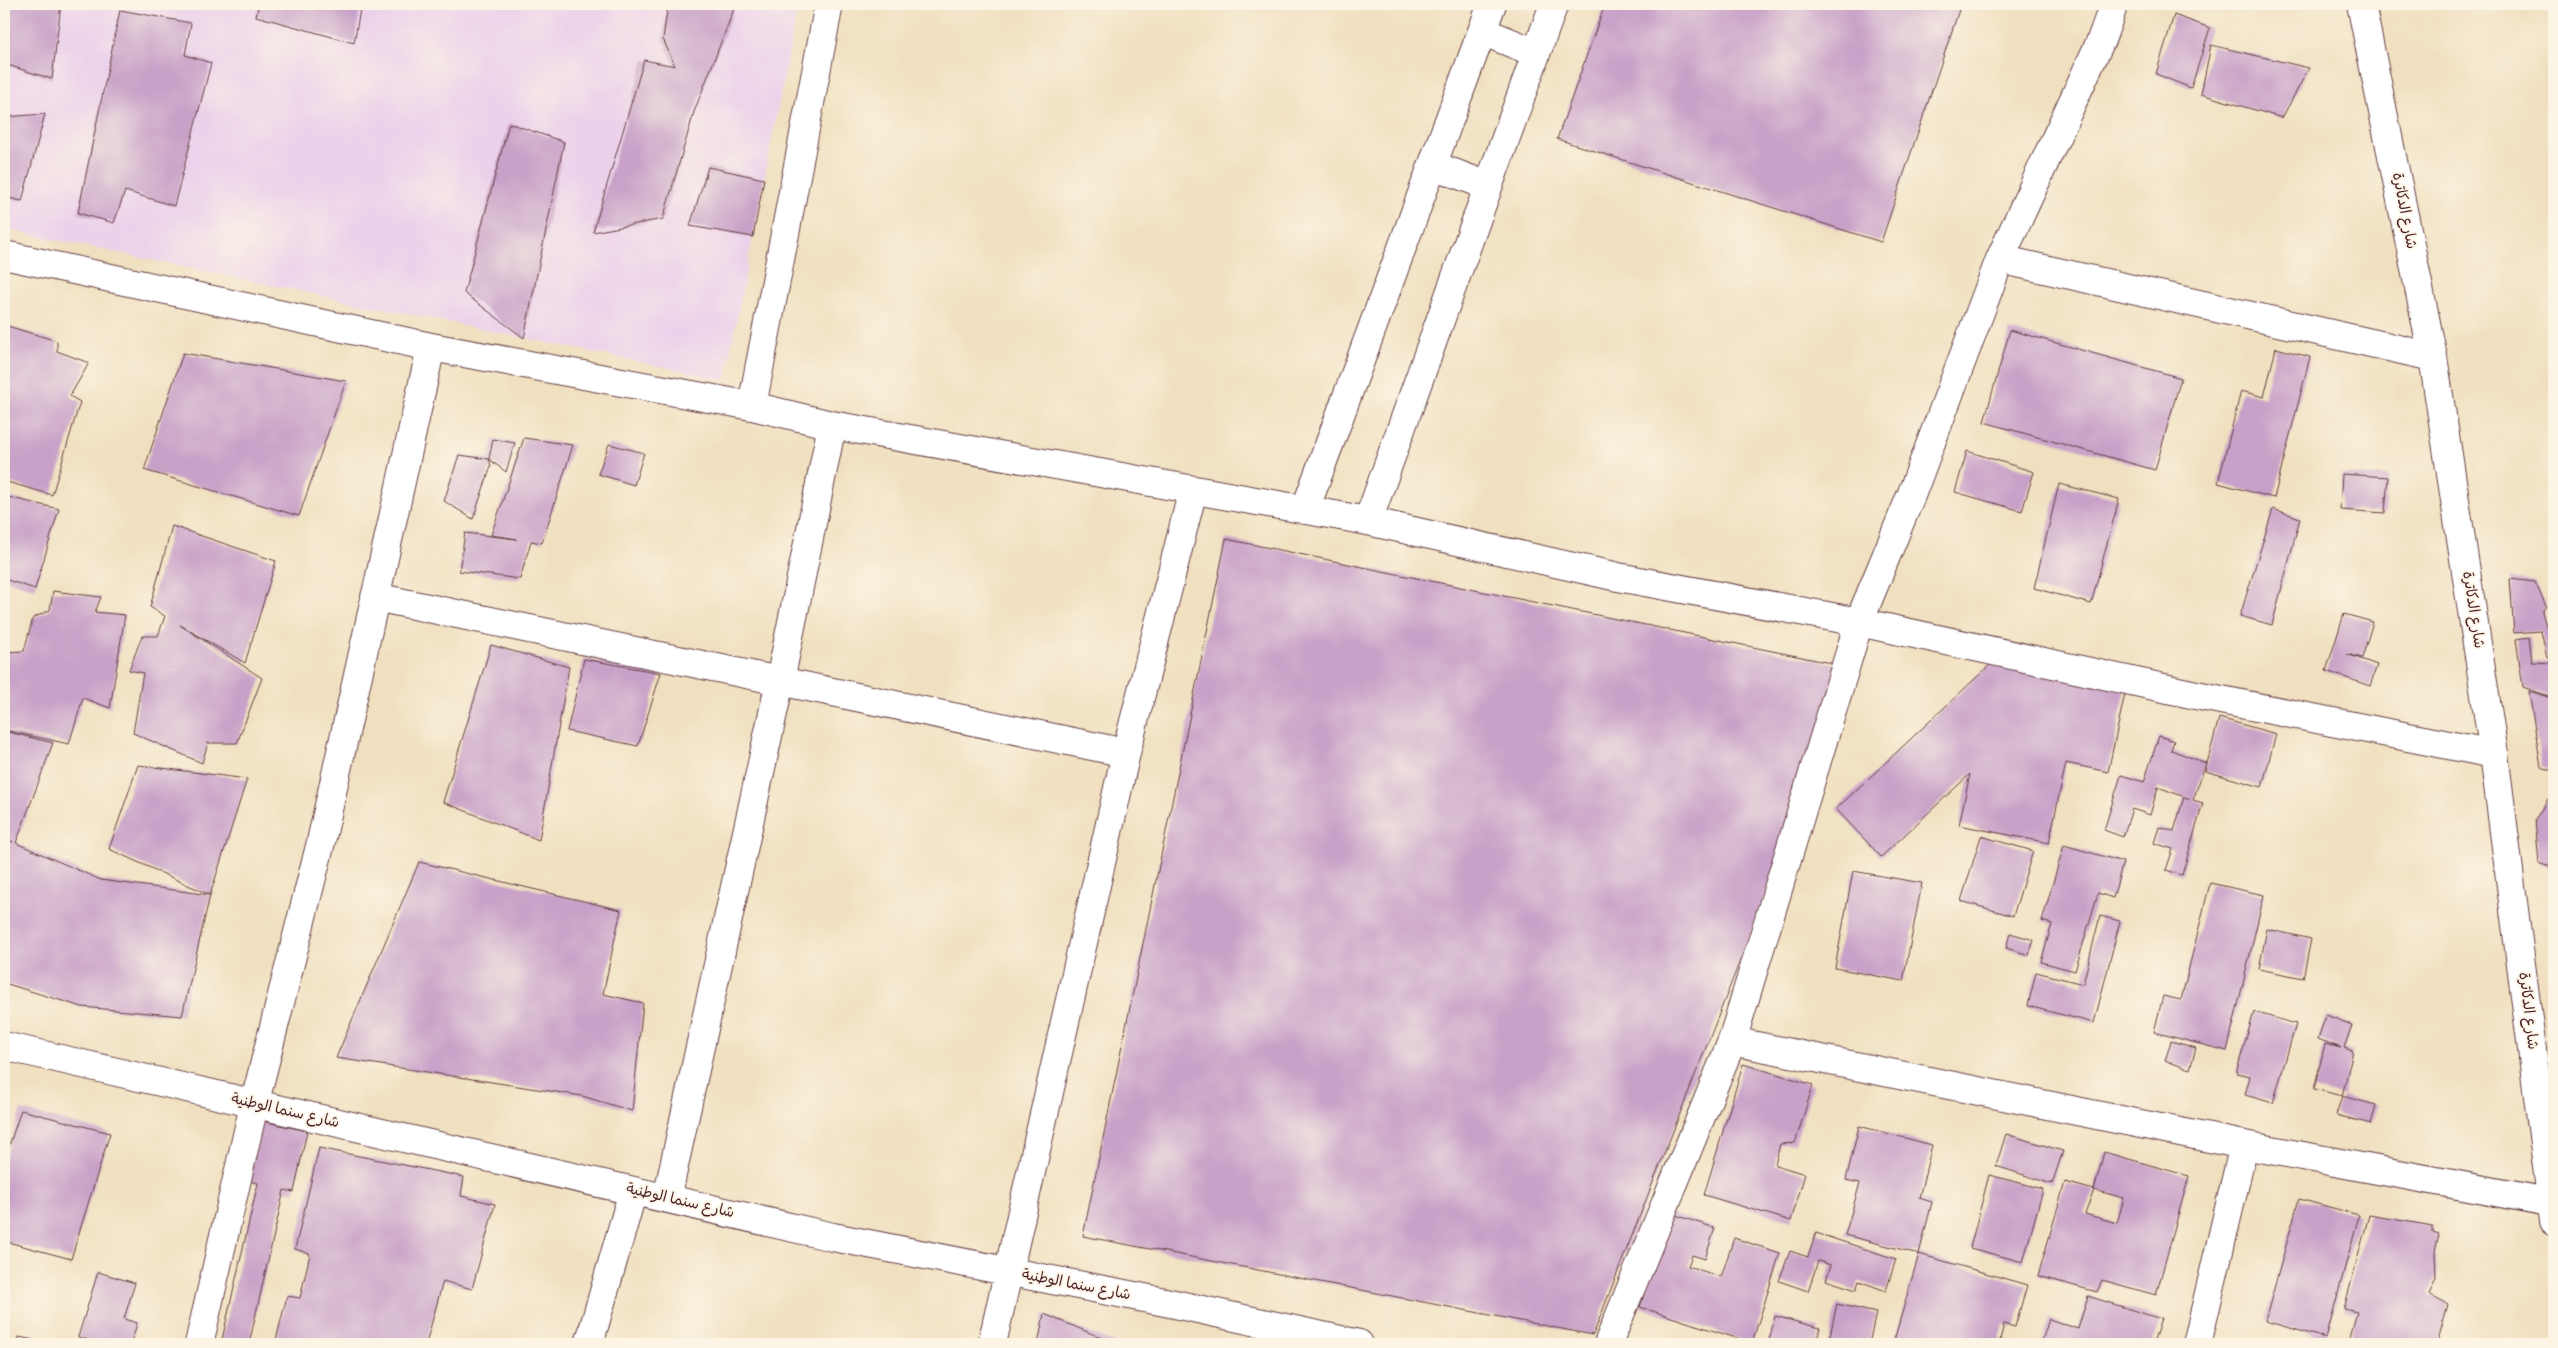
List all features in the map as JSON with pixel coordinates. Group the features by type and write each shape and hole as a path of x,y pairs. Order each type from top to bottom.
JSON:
{"street":[{"path":"752,406 829,4"},
{"path":"1305,510 1492,4"},
{"path":"1368,521 1554,4"},
{"path":"1608,1344 1732,1041 1859,622 1912,493 2000,259 2101,40 2114,4"},
{"name":"شارع الدكاترة","path":"2362,4 2433,357 2494,754 2553,1209"},
{"path":"1482,31 1536,53"},
{"path":"1434,164 1488,186"},
{"path":"4,255 431,347 752,406 832,425 1368,521 1618,577 1859,622 2186,693 2494,754"},
{"path":"2000,259 2433,357"},
{"path":"199,1344 254,1105 320,846 431,347"},
{"path":"667,1198 780,681 832,425"},
{"path":"992,1344 1126,753 1193,490"},
{"path":"375,597 1126,753"},
{"path":"1732,1041 2553,1209"},
{"name":"شارع سنما الوطنية","path":"4,1046 833,1237 1008,1273 1170,1303 1359,1344"},
{"path":"2544,1144 2554,1114"},
{"path":"2197,1344 2244,1145"},
{"path":"589,1344 633,1191"}],"shaded area":[{"path":"4,4 798,4 725,380 4,229"}],"building":[{"path":"4,4 61,4 52,79 4,64"},
{"path":"259,4 361,4 354,43 256,16"},
{"path":"668,4 736,4 694,112 663,219 593,232 644,60 675,66 663,39"},
{"path":"1605,4 1961,4 1881,242 1557,139"},
{"path":"120,10 191,23 185,55 211,63 174,206 125,191 114,223 78,213"},
{"path":"2174,15 2210,28 2191,88 2156,74"},
{"path":"2211,45 2309,68 2282,118 2201,94"},
{"path":"45,114 22,201 4,197 4,117"},
{"path":"509,123 564,142 524,338 464,293"},
{"path":"708,167 764,179 753,237 690,226"},
{"path":"4,325 57,341 57,351 89,363 70,396 80,402 52,495 4,481"},
{"path":"2010,330 2181,378 2155,470 1984,422"},
{"path":"2276,348 2310,357 2274,498 2218,483 2241,391 2264,397"},
{"path":"183,353 346,381 299,516 144,470"},
{"path":"524,438 573,445 542,543 531,541 520,579 459,571 465,533 517,539 491,535"},
{"path":"493,439 515,443 506,472 489,459"},
{"path":"609,444 644,453 634,485 598,474"},
{"path":"1967,451 2034,472 2022,511 1955,492"},
{"path":"459,455 489,459 491,466 473,519 444,501"},
{"path":"2342,474 2388,477 2385,513 2340,510"},
{"path":"2059,484 2119,499 2091,604 2034,588"},
{"path":"4,496 59,509 35,589 4,579"},
{"path":"2273,509 2300,518 2272,625 2240,616"},
{"path":"172,526 276,561 245,663 180,625 262,678 237,743 208,743 202,763 133,733 143,673 129,670 142,636 158,636 165,616 150,607"},
{"path":"1226,539 1855,668 1593,1335 1083,1236"},
{"path":"2510,579 2535,582 2546,606 2542,612 2546,626 2554,625 2554,657 2547,658 2541,631 2514,633"},
{"path":"53,591 101,597 95,612 125,615 110,708 83,698 69,744 4,730 4,652 24,651 33,618 50,610"},
{"path":"2344,614 2373,622 2362,658 2347,654 2377,665 2370,686 2326,671"},
{"path":"2529,637 2532,662 2554,663 2554,698 2523,687 2516,639"},
{"path":"491,645 569,667 539,840 443,802"},
{"path":"584,659 661,673 638,746 567,731"},
{"path":"1994,661 2126,689 2108,772 2066,763 2049,843 1959,825 1970,774 1881,857 1836,809"},
{"path":"2529,691 2554,699 2554,771 2541,767"},
{"path":"2219,718 2276,734 2262,787 2205,771"},
{"path":"4,731 53,743 16,843 101,880 210,895 182,1016 82,1007 4,983 4,839 13,842 4,838"},
{"path":"2159,736 2174,741 2171,750 2206,763 2193,800 2203,803 2182,875 2166,870 2173,849 2154,843 2159,827 2174,831 2184,797 2190,799 2158,787 2150,815 2132,809 2123,837 2104,830 2121,775 2144,782"},
{"path":"138,765 247,779 210,895 109,849"},
{"path":"2548,799 2554,801 2554,868 2539,863 2535,820"},
{"path":"1981,836 2033,851 2013,916 1961,901"},
{"path":"2064,845 2123,862 2113,898 2098,893 2075,971 2041,962 2052,924 2042,921"},
{"path":"419,862 621,910 603,994 643,1003 632,1111 582,1096 336,1058"},
{"path":"1853,871 1922,883 1903,981 1835,968"},
{"path":"2210,883 2264,895 2227,1051 2154,1032 2163,996 2181,1000"},
{"path":"2100,916 2120,921 2094,1023 2028,1006 2036,972 2083,984"},
{"path":"2267,929 2311,939 2303,978 2259,969"},
{"path":"2010,933 2034,940 2029,955 2006,948"},
{"path":"2254,1012 2296,1024 2273,1103 2245,1095 2250,1076 2236,1073"},
{"path":"2326,1015 2352,1025 2344,1048 2353,1051 2342,1096 2314,1089 2325,1044 2341,1048 2318,1039"},
{"path":"2171,1041 2196,1048 2190,1069 2165,1061"},
{"path":"1743,1064 1813,1085 1795,1143 1780,1144 1775,1165 1805,1174 1791,1221 1704,1195"},
{"path":"2342,1096 2376,1105 2371,1124 2336,1115"},
{"path":"21,1110 110,1133 71,1259 4,1241 4,1161"},
{"path":"262,1121 307,1131 294,1192 284,1190 249,1344 221,1344 258,1183 248,1181"},
{"path":"1859,1126 1932,1145 1919,1198 1932,1202 1919,1254 1845,1235 1860,1183 1846,1180"},
{"path":"2006,1134 2063,1151 2052,1184 1996,1166"},
{"path":"319,1148 464,1177 461,1196 495,1204 472,1289 443,1281 426,1344 275,1344 287,1296 300,1298 310,1254 295,1249"},
{"path":"2104,1152 2189,1176 2156,1295 2102,1280 2097,1292 2038,1276 2065,1182 2094,1190","holes":["2094,1190 2124,1198 2117,1223 2085,1214"]},
{"path":"1989,1175 2043,1189 2023,1262 1970,1248"},
{"path":"2299,1199 2359,1215 2326,1338 2265,1321"},
{"path":"1669,1213 1715,1228 1705,1259 1692,1255 1688,1266 1721,1277 1734,1238 1780,1253 1752,1343 1640,1307"},
{"path":"2369,1215 2433,1226 2433,1232 2439,1234 2435,1252 2436,1277 2429,1294 2448,1304 2437,1344 2348,1344 2357,1312 2344,1309"},
{"path":"1816,1233 1896,1259 1886,1291 1859,1281 1856,1290 1826,1280 1831,1265 1818,1261 1808,1291 1779,1281 1790,1251 1808,1257"},
{"path":"1919,1254 2027,1285 2015,1327 2004,1324 1999,1344 1893,1344"},
{"path":"98,1272 135,1283 124,1319 137,1323 131,1344 103,1344 78,1337"},
{"path":"2088,1296 2161,1319 2153,1344 2041,1344 2049,1319 2078,1329"},
{"path":"1837,1304 1876,1313 1869,1344 1828,1344"},
{"path":"1044,1314 1117,1344 1038,1344"},
{"path":"1775,1316 1820,1328 1816,1344 1768,1344"},
{"path":"19,1337 49,1343 49,1344 17,1344"}]}
